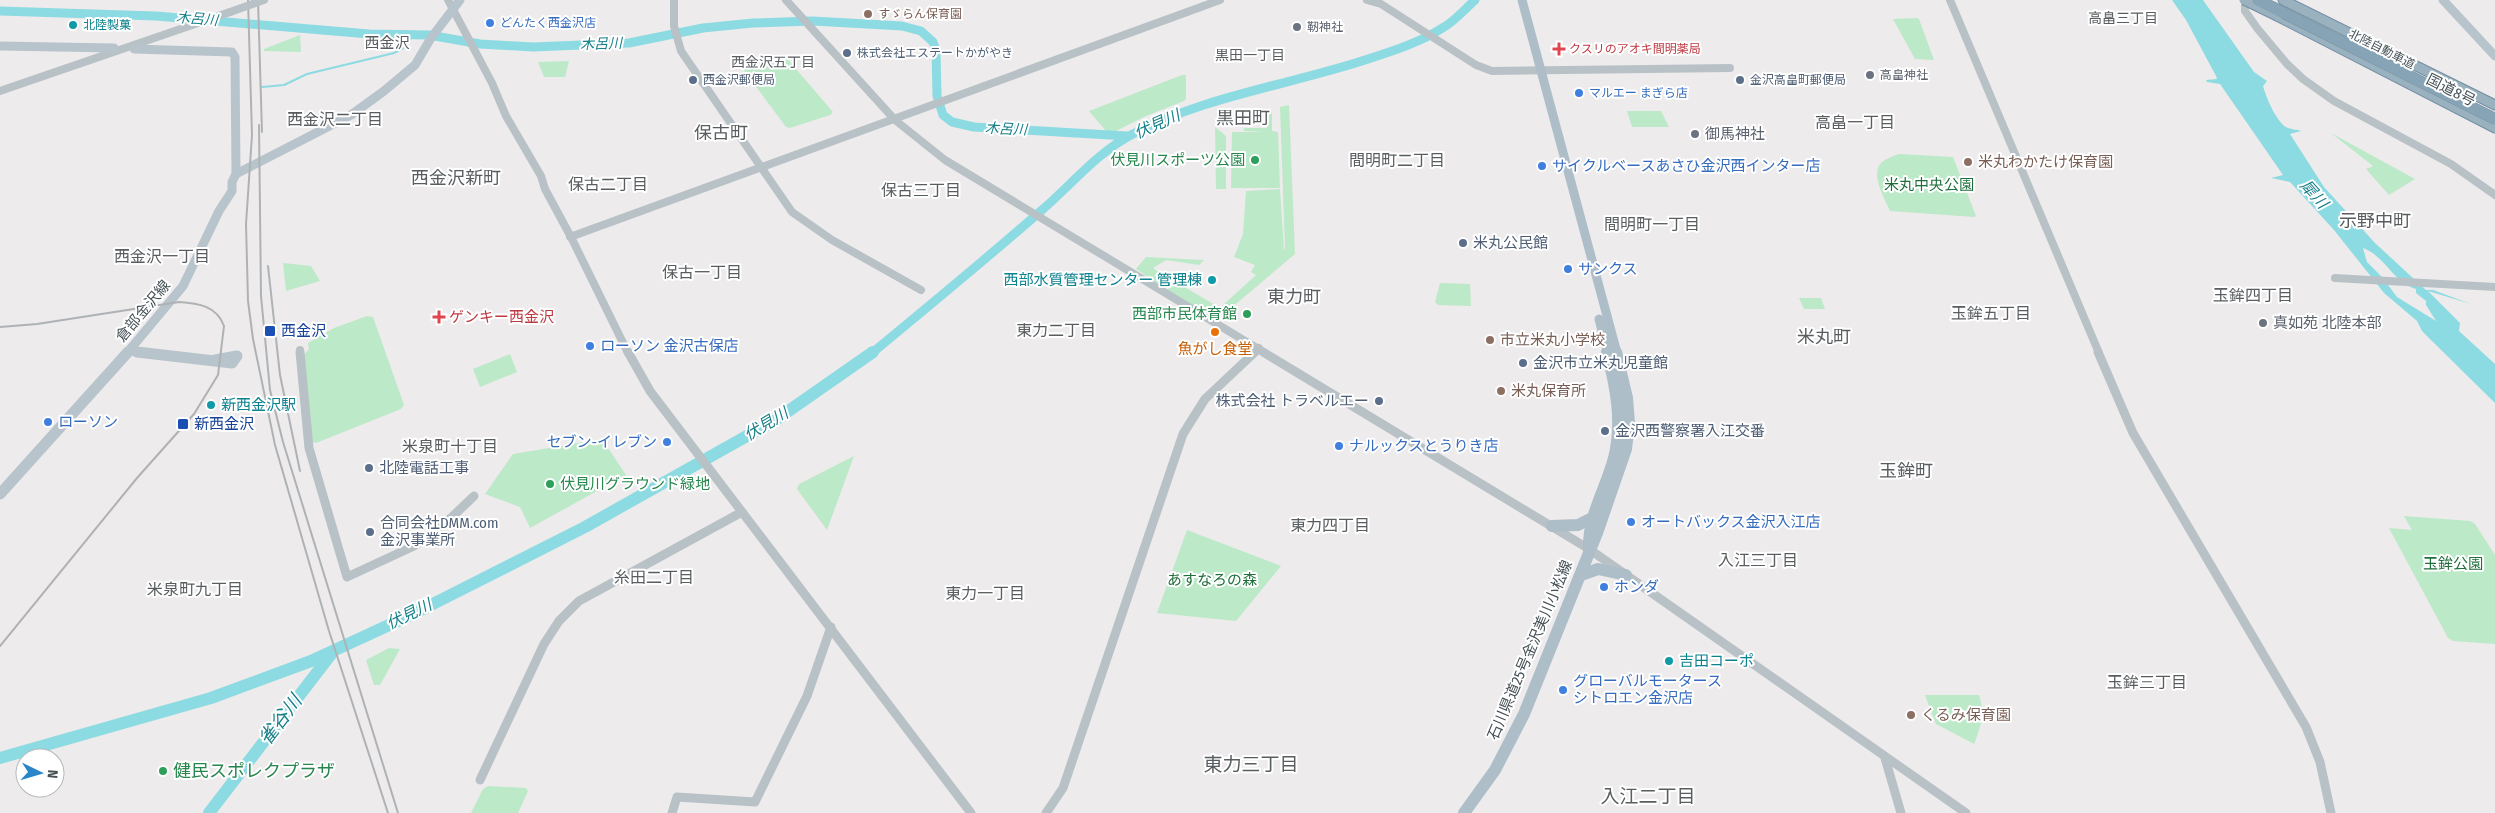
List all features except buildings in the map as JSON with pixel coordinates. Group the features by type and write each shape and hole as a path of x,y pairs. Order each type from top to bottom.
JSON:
{"highway":[{"name":"北陸自動車道","path":"2258,0 2495,119"},
{"name":"北陸自動車道","path":"2268,0 2495,114"},
{"name":"国道8号","path":"2283,0 2495,105"},
{"name":"国道8号","path":"2245,1 2495,128"},
{"path":"2368,64 2390,53"}],"main road":[{"path":"134,48 232,52 235,57 234,127 236,174 358,110 413,68 460,0"},
{"path":"1516,0 1534,57"},
{"path":"1522,0 1534,57"},
{"path":"2442,0 2495,56"},
{"path":"0,46 114,48"},
{"name":"石川県道25号金沢美川小松線","path":"1464,813 1494,770 1524,714 1582,575 1589,549 1597,533 1626,449 1627,398 1534,57"},
{"name":"石川県道25号金沢美川小松線","path":"1538,72 1618,393 1619,423 1614,457 1587,533 1589,549"},
{"name":"倉部金沢線","path":"0,494 129,351 183,286 218,211 232,191 232,182 236,174"},
{"path":"129,351 215,360"},
{"path":"1552,526 1573,527 1583,524 1592,518"},
{"path":"1582,575 1594,568 1602,568 1626,575"}],"street":[{"path":"0,91 264,0"},
{"path":"448,0 492,84 506,116 541,176 570,237 609,310 634,365 650,391 971,813"},
{"path":"674,0 672,14 675,35 680,51 763,167 774,189 792,212 806,224 921,290"},
{"path":"786,0 895,120 945,160 1589,549 1966,813"},
{"path":"570,237 1220,0"},
{"path":"1367,0 1381,4 1476,65 1492,71 1538,72 1730,68"},
{"path":"1950,0 2015,158 2133,433 2306,727 2320,762 2331,813"},
{"path":"2245,1 2246,10 2257,28 2287,64 2303,79 2334,101 2451,164 2495,195"},
{"path":"2334,278 2495,287"},
{"path":"1046,813 1063,788 1183,434 1205,398 1259,348"},
{"path":"300,350 299,357 309,448 347,577 414,546 452,517 474,496"},
{"path":"480,780 538,658 555,625 566,611 742,512"},
{"path":"672,813 677,797 755,802 808,696 831,627"},
{"path":"1885,758 1901,813"}],"green space":[{"path":"1917,18 1934,60 1915,59 1893,19"},
{"path":"300,35 301,52 264,51 264,49"},
{"path":"784,55 833,112 830,115 790,128 786,127 743,69"},
{"path":"569,61 565,77 544,77 538,62"},
{"path":"1186,75 1186,99 1184,101 1146,116 1116,131 1106,131 1089,111"},
{"path":"1289,105 1295,254 1218,319 1211,316 1256,275 1251,272 1255,265 1234,257 1243,234 1246,191 1280,189 1285,249 1280,107"},
{"name":"伏見川スポーツ公園","path":"1272,110 1272,131 1278,132 1280,188 1231,188 1232,132 1265,132 1244,131 1244,128 1267,128 1267,111"},
{"path":"1627,111 1661,111 1669,127 1632,127"},
{"path":"1215,127 1226,136 1226,189 1216,189"},
{"path":"2331,133 2415,179 2389,195 2366,169 2373,166"},
{"name":"米丸中央公園","path":"1899,154 1953,157 1976,216 1890,211 1880,187 1877,173 1881,163"},
{"path":"1146,257 1204,260 1199,265 1166,260 1153,268 1171,281 1163,287 1136,269"},
{"path":"283,263 311,266 320,281 286,291"},
{"path":"1176,282 1215,305 1206,313 1167,290"},
{"path":"1440,283 1470,284 1471,306 1438,305 1435,302"},
{"path":"1799,298 1821,298 1825,309 1804,309"},
{"path":"367,316 373,317 404,405 401,409 316,443 312,442 302,357 309,349 308,343 334,328"},
{"path":"510,354 517,372 480,387 473,369"},
{"name":"伏見川グラウンド緑地","path":"602,439 626,475 530,528 520,507 485,494 513,454"},
{"path":"854,456 827,530 797,489 799,484"},
{"name":"玉鉾公園","path":"2404,516 2470,521 2475,524 2495,555 2495,644 2453,641 2448,638 2389,528 2412,530"},
{"name":"あすなろの森","path":"1187,530 1281,566 1236,621 1157,613"},
{"path":"389,648 400,649 380,685 374,685 366,660"},
{"path":"1925,695 1979,695 1982,708 1981,720 1974,744 1936,724"},
{"path":"488,786 526,788 528,791 518,813 471,813 483,789"}],"water":[{"name":"犀川","path":"2172,0 2203,0 2254,72 2267,81 2263,86 2279,120 2290,129 2301,131 2290,134 2324,187 2375,243 2426,290 2433,290 2471,304 2428,291 2460,323 2459,331 2495,364 2495,403 2422,331 2417,321 2384,293 2334,230 2290,182 2271,178 2283,175 2220,84 2207,82 2206,80 2217,79 2216,76 2186,20","holes":["2363,248 2371,252 2401,281 2416,289 2416,293 2426,301 2426,305 2436,321 2397,297 2382,277 2367,262"]}],"waterway":[{"name":"伏見川","path":"872,353 1021,228 1096,160 1119,142 1188,110 1338,68 1407,46 1448,24 1475,0"},
{"name":"木呂川","path":"0,11 156,16 369,34 429,35 480,44 533,47 629,43 703,28 753,23 813,21 902,26 921,31 933,42 936,51 937,96 943,115 952,122 974,127 1127,136"},
{"path":"262,87 284,85 307,74 394,53 405,47 413,35"},
{"name":"伏見川","path":"0,758 211,698 311,661 413,614 585,527 777,419 873,352"},
{"name":"雀谷川","path":"209,813 332,653"}],"railway":[{"path":"248,0 252,135 246,224 248,301 253,339 275,445 329,631 388,813"},
{"path":"258,0 262,132"},
{"path":"259,125 261,296 270,390 283,442 398,813"},
{"path":"268,266 280,375 300,471"},
{"path":"0,327 37,324 179,302 193,303 212,310 221,319 224,326 218,375 194,414 137,478 0,646"}],"place":[{"name":"すゞらん保育園","path":"868,14"},
{"name":"どんたく西金沢店","path":"490,23"},
{"name":"北陸製菓","path":"73,25"},
{"name":"靭神社","path":"1297,27"},
{"name":"クスリのアオキ間明薬局","path":"1559,49"},
{"name":"株式会社エステートかがやき","path":"847,53"},
{"name":"高畠神社","path":"1870,75"},
{"name":"西金沢郵便局","path":"693,80"},
{"name":"金沢高畠町郵便局","path":"1740,80"},
{"name":"マルエー まぎら店","path":"1579,93"},
{"name":"御馬神社","path":"1695,134"},
{"name":"伏見川スポーツ公園","path":"1255,160"},
{"name":"米丸わかたけ保育園","path":"1968,162"},
{"name":"サイクルベースあさひ金沢西インター店","path":"1542,166"},
{"name":"米丸公民館","path":"1463,243"},
{"name":"サンクス","path":"1568,269"},
{"name":"西部水質管理センター 管理棟","path":"1212,280"},
{"name":"西部市民体育館","path":"1247,314"},
{"name":"ゲンキー西金沢","path":"439,317"},
{"name":"真如苑 北陸本部","path":"2263,323"},
{"name":"西金沢","path":"270,331"},
{"name":"魚がし食堂","path":"1215,332"},
{"name":"市立米丸小学校","path":"1490,340"},
{"name":"ローソン 金沢古保店","path":"590,346"},
{"name":"金沢市立米丸児童館","path":"1523,363"},
{"name":"米丸保育所","path":"1501,391"},
{"name":"株式会社 トラベルエー","path":"1379,401"},
{"name":"新西金沢駅","path":"211,405"},
{"name":"ローソン","path":"48,422"},
{"name":"新西金沢","path":"183,424"},
{"name":"金沢西警察署入江交番","path":"1605,431"},
{"name":"セブン-イレブン","path":"667,442"},
{"name":"ナルックスとうりき店","path":"1339,446"},
{"name":"北陸電話工事","path":"369,468"},
{"name":"伏見川グラウンド緑地","path":"550,484"},
{"name":"オートバックス金沢入江店","path":"1631,522"},
{"name":"合同会社DMM.com 金沢事業所","path":"370,532"},
{"name":"ホンダ","path":"1604,587"},
{"name":"吉田コーポ","path":"1669,661"},
{"name":"グローバルモータース シトロエン金沢店","path":"1563,690"},
{"name":"くるみ保育園","path":"1911,715"},
{"name":"健民スポレクプラザ","path":"163,771"}],"district":[{"name":"高畠三丁目","path":"2123,18"},
{"name":"西金沢","path":"387,43"},
{"name":"黒田一丁目","path":"1250,55"},
{"name":"西金沢五丁目","path":"773,62"},
{"name":"黒田町","path":"1243,118"},
{"name":"西金沢二丁目","path":"335,119"},
{"name":"高畠一丁目","path":"1855,122"},
{"name":"保古町","path":"721,133"},
{"name":"間明町二丁目","path":"1397,160"},
{"name":"西金沢新町","path":"456,178"},
{"name":"保古二丁目","path":"608,184"},
{"name":"保古三丁目","path":"921,190"},
{"name":"示野中町","path":"2375,221"},
{"name":"間明町一丁目","path":"1652,224"},
{"name":"西金沢一丁目","path":"162,256"},
{"name":"保古一丁目","path":"702,272"},
{"name":"玉鉾四丁目","path":"2253,295"},
{"name":"東力町","path":"1294,297"},
{"name":"玉鉾五丁目","path":"1991,313"},
{"name":"東力二丁目","path":"1056,330"},
{"name":"米丸町","path":"1824,337"},
{"name":"米泉町十丁目","path":"450,446"},
{"name":"玉鉾町","path":"1906,471"},
{"name":"東力四丁目","path":"1330,525"},
{"name":"入江三丁目","path":"1758,560"},
{"name":"糸田二丁目","path":"654,577"},
{"name":"米泉町九丁目","path":"195,589"},
{"name":"東力一丁目","path":"985,593"},
{"name":"玉鉾三丁目","path":"2147,682"},
{"name":"東力三丁目","path":"1251,764"},
{"name":"入江二丁目","path":"1648,796"}]}
